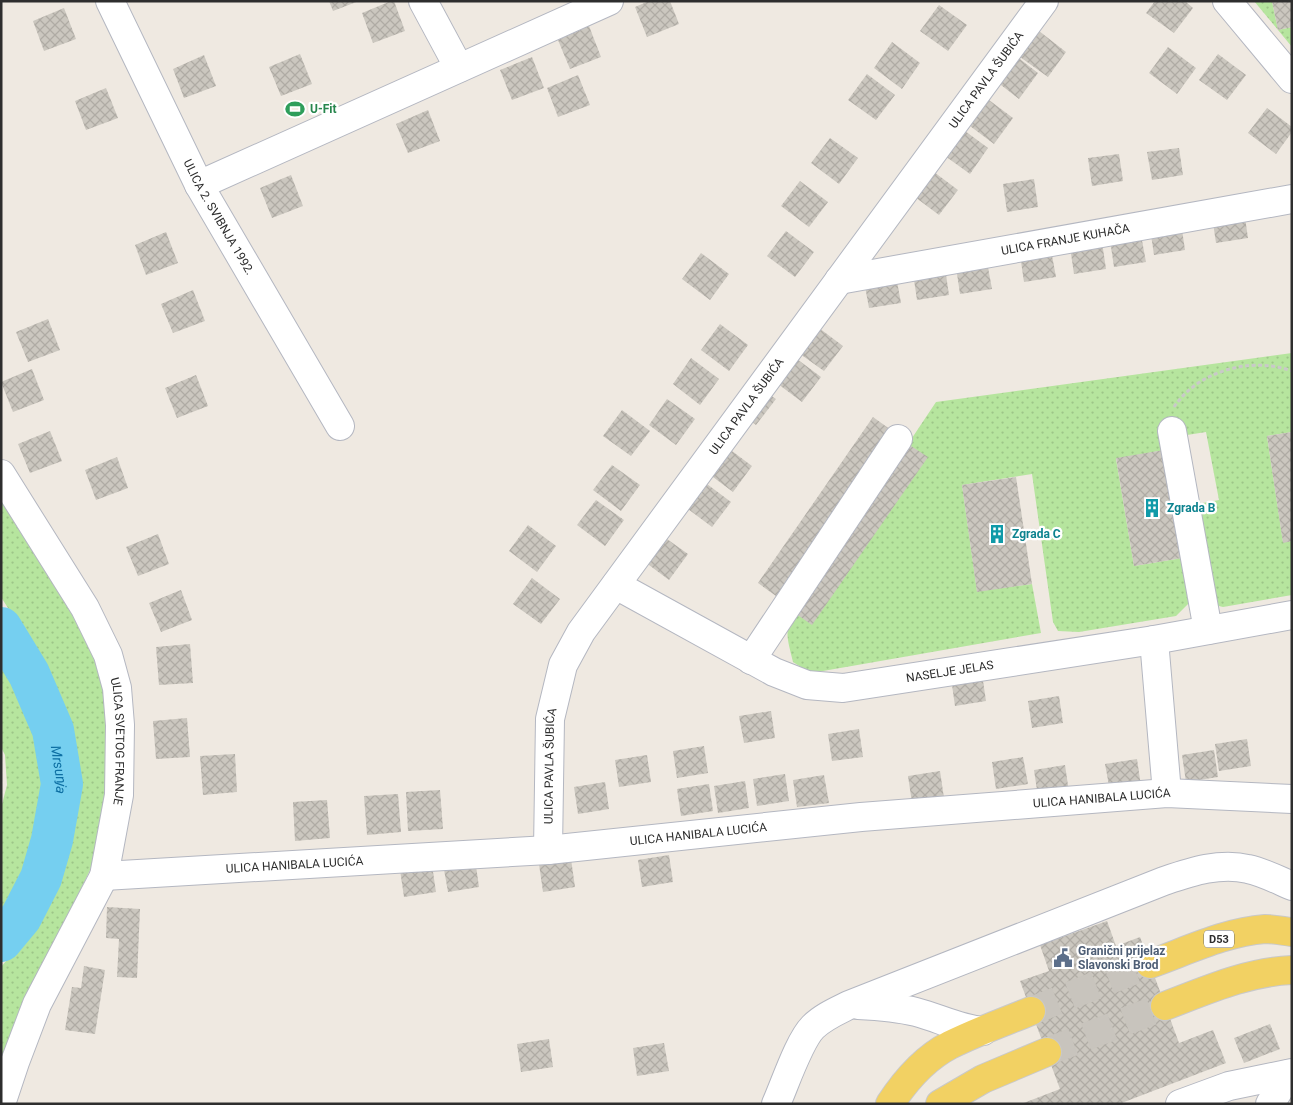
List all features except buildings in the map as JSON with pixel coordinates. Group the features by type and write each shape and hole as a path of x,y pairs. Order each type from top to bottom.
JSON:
{"main road":[{"name":"D53","path":"1150,964 1240,933 1267,929 1292,932"},
{"path":"1165,1006 1239,978 1258,973 1292,970"},
{"path":"890,1104 901,1088 934,1056 949,1046 1031,1011"},
{"path":"940,1104 983,1079 1047,1052"}],"street":[{"name":"ULICA 2. SVIBNJA 1992.","path":"110,1 199,185 340,426"},
{"path":"423,1 459,68"},
{"path":"199,185 609,1"},
{"name":"ULICA PAVLA ŠUBIĆA","path":"548,850 550,719 563,665 580,632 1044,1"},
{"path":"1227,1 1292,79"},
{"name":"ULICA FRANJE KUHAČA","path":"839,280 1292,199"},
{"path":"1172,431 1208,630"},
{"path":"751,660 898,439"},
{"name":"ULICA SVETOG FRANJE","path":"1,474 85,608 108,656 117,688 120,725 119,795 104,876 37,1004 1,1104"},
{"name":"NASELJE JELAS","path":"616,585 774,672 807,685 843,688 1154,640 1292,615"},
{"path":"1154,640 1167,793"},
{"name":"ULICA HANIBALA LUCIĆA","path":"104,876 548,850 861,817 1167,793 1292,799"},
{"path":"776,1104 805,1038 812,1028 831,1014 849,1005 1164,881 1196,871 1222,866 1249,869 1292,886"},
{"path":"849,1005 889,1006 915,1012 966,1030 983,1031"},
{"path":"1180,1104 1229,1086 1290,1073"},
{"path":"1270,1104 1290,1073"}],"path":[{"path":"1172,431 1173,409 1181,396 1196,383 1217,372 1239,367 1263,366 1292,371"}],"green space":[{"path":"1254,1 1272,1 1278,30 1292,27 1292,47"},
{"path":"1292,353 1292,432 1267,436 1283,542 1292,541 1292,595 1223,607 1215,605 1192,505 1219,500 1206,432 1168,438 1170,449 1116,459 1134,566 1188,557 1190,602 1176,616 1079,632 1058,631 1053,622 1032,474 962,485 977,591 1032,584 1041,633 823,671 807,671 793,662 787,631 792,611 812,624 908,444 936,402"},
{"path":"1,491 93,643 110,715 108,811 90,870 1,1064 1,967 30,933 61,869 73,827 76,773 71,737 52,678 1,597"},
{"path":"1,658 32,715 44,763 44,804 35,849 1,916 1,808 7,785 5,755 1,747"}],"waterway":[{"name":"Mrsunja","path":"1,628 29,674 53,730 62,784 52,840 41,878 21,917 1,941"}],"tunnel":[{"path":"1031,1011 1150,964"},
{"path":"1047,1052 1165,1006"}],"place":[{"name":"U-Fit","path":"295,109"},
{"name":"Zgrada B","path":"1152,508"},
{"name":"Zgrada C","path":"997,534"},
{"name":"Granični prijelaz Slavonski Brod","path":"1063,958"}]}
